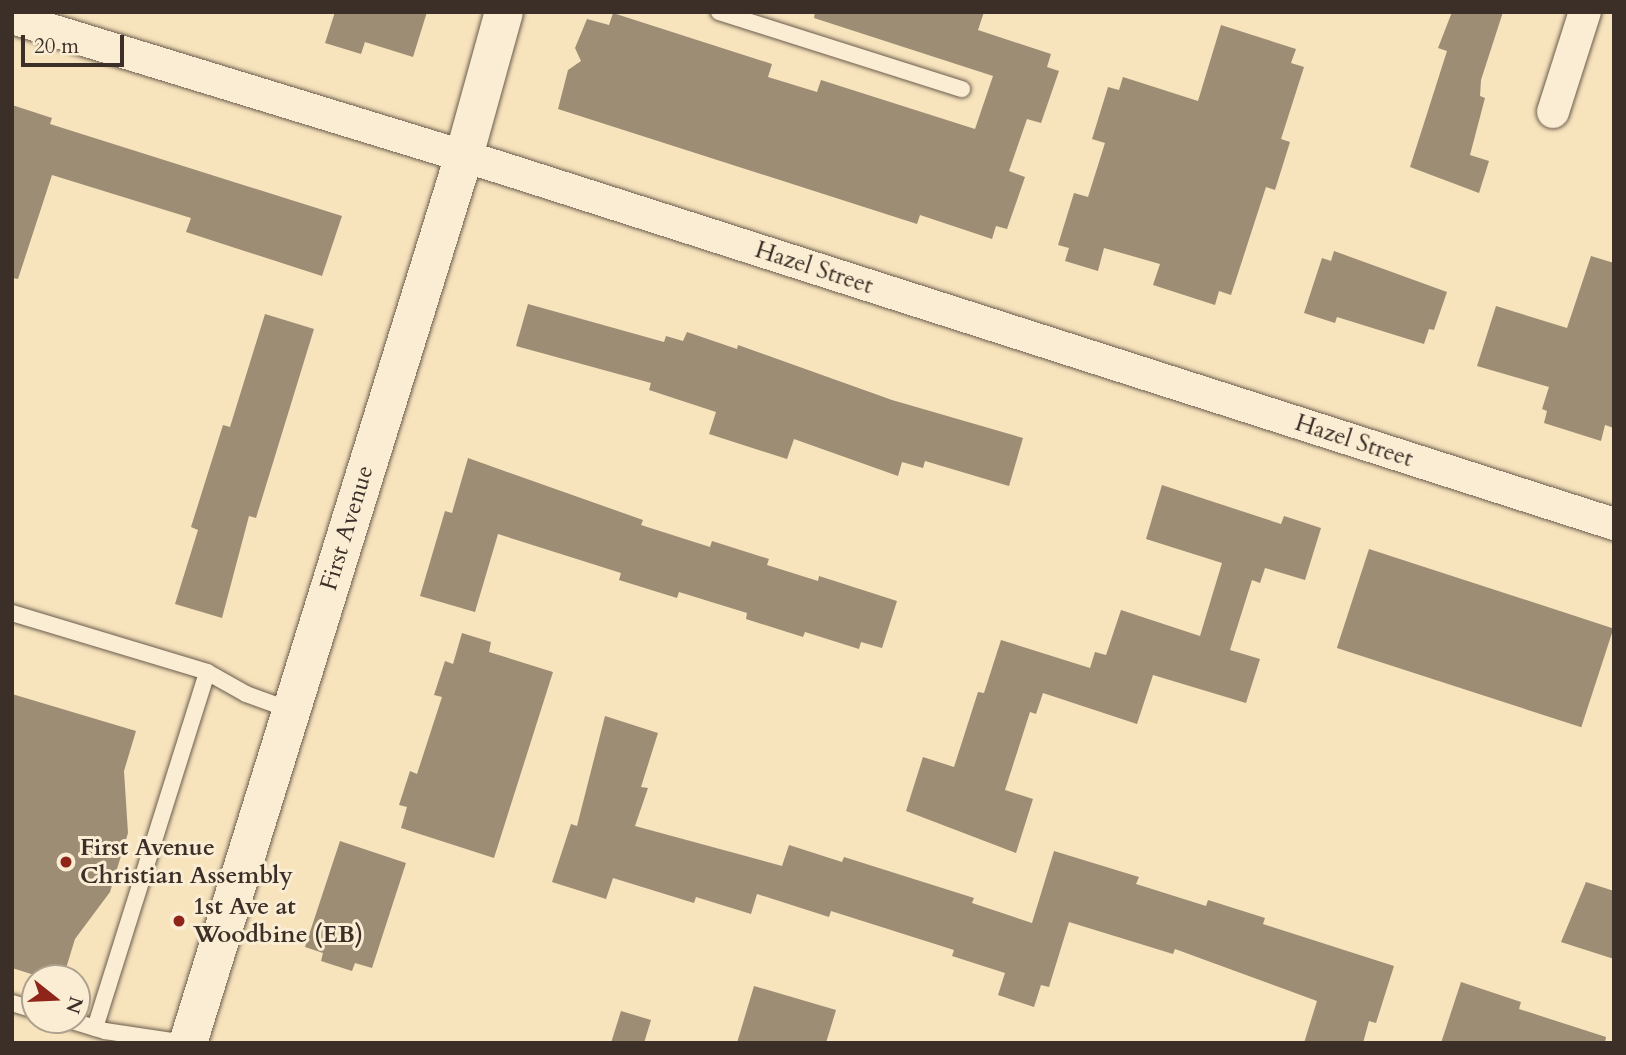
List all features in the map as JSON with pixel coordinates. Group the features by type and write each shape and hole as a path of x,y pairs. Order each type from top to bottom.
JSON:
{"street":[{"name":"First Avenue","path":"187,1043 464,156 504,12"},
{"path":"1553,112 1585,12"},
{"name":"Hazel Street","path":"12,18 464,156 1614,524"}],"lane":[{"path":"719,12 962,89"},
{"path":"12,613 206,672 246,694 290,710"},
{"path":"95,1028 206,672"},
{"path":"91,1027 187,1043"}],"building":[{"path":"335,12 427,12 413,57 365,42 361,54 325,43"},
{"path":"815,12 984,12 978,30 1051,54 1047,67 1059,71 1041,123 1027,119 1009,171 1025,177 1007,229 996,226 992,239 920,215 917,224 558,109 568,70 581,61 575,48 587,19 609,25 613,13 772,64 768,77 817,92 821,80 975,129 993,76 814,18"},
{"path":"1452,12 1503,12 1481,80 1480,96 1485,98 1470,155 1489,161 1479,193 1410,167 1447,51 1438,48"},
{"path":"1221,25 1296,49 1291,63 1304,67 1281,139 1290,142 1275,190 1266,187 1231,295 1219,291 1215,305 1153,285 1160,264 1104,248 1098,271 1065,261 1069,248 1058,245 1074,193 1088,197 1105,143 1092,139 1108,87 1119,90 1123,77 1198,101"},
{"path":"12,105 52,118 50,124 342,216 322,276 186,232 191,218 52,175 18,279 12,278"},
{"path":"1334,251 1447,292 1434,330 1429,329 1424,344 1337,317 1335,323 1304,313 1322,258 1331,261"},
{"path":"1591,256 1614,263 1614,428 1605,425 1601,441 1544,423 1547,411 1542,409 1549,387 1477,366 1496,306 1567,328"},
{"path":"528,304 664,342 666,336 683,341 687,332 737,349 738,345 892,400 1023,438 1009,486 925,461 923,468 902,462 898,476 794,439 787,459 709,434 716,412 649,390 651,383 516,346"},
{"path":"265,314 314,329 256,518 249,516 222,618 175,604 198,530 191,527 223,425 230,427"},
{"path":"468,458 643,520 641,525 710,547 712,541 769,559 767,565 818,581 819,576 897,601 882,648 861,642 859,649 805,632 803,637 746,619 747,613 679,592 677,598 619,580 621,573 498,534 475,612 420,596 445,511 452,513"},
{"path":"1162,485 1281,524 1284,516 1321,528 1305,580 1265,568 1260,583 1252,580 1230,650 1260,659 1246,703 1153,675 1137,724 1043,693 1036,714 1030,712 1005,790 1033,799 1016,853 906,811 923,757 954,767 978,692 984,693 1001,640 1090,668 1095,652 1106,655 1121,610 1200,636 1222,563 1146,539"},
{"path":"1369,549 1613,628 1581,727 1337,648"},
{"path":"462,633 491,642 489,652 553,672 494,858 401,828 407,807 399,805 410,771 417,774 442,697 434,695 445,661 453,664"},
{"name":"First Avenue Christian Assembly","path":"12,694 136,731 124,771 128,833 110,892 75,939 67,964 21,964 21,971 12,968"},
{"path":"605,716 658,733 641,787 648,788 635,826 782,866 789,845 842,862 844,857 974,898 972,903 1032,923 1054,851 1139,877 1136,884 1206,906 1208,900 1265,918 1263,924 1394,966 1376,1023 1369,1021 1363,1043 1304,1043 1317,1001 1175,949 1173,954 1069,922 1049,987 1041,985 1034,1007 998,995 1005,973 952,956 954,950 831,911 829,917 757,894 751,914 696,897 694,903 613,878 606,899 552,882 571,824 577,826"},
{"path":"340,841 406,863 372,968 355,963 352,971 321,961 323,953 305,947"},
{"path":"1586,882 1614,891 1614,959 1561,942"},
{"path":"1461,982 1521,1002 1519,1009 1606,1037 1605,1043 1441,1043"},
{"path":"754,986 836,1010 826,1043 737,1043"},
{"path":"621,1011 651,1020 644,1043 611,1043"}],"place":[{"name":"First Avenue Christian Assembly","path":"66,862"},
{"name":"1st Ave at Woodbine (EB)","path":"179,921"}]}
